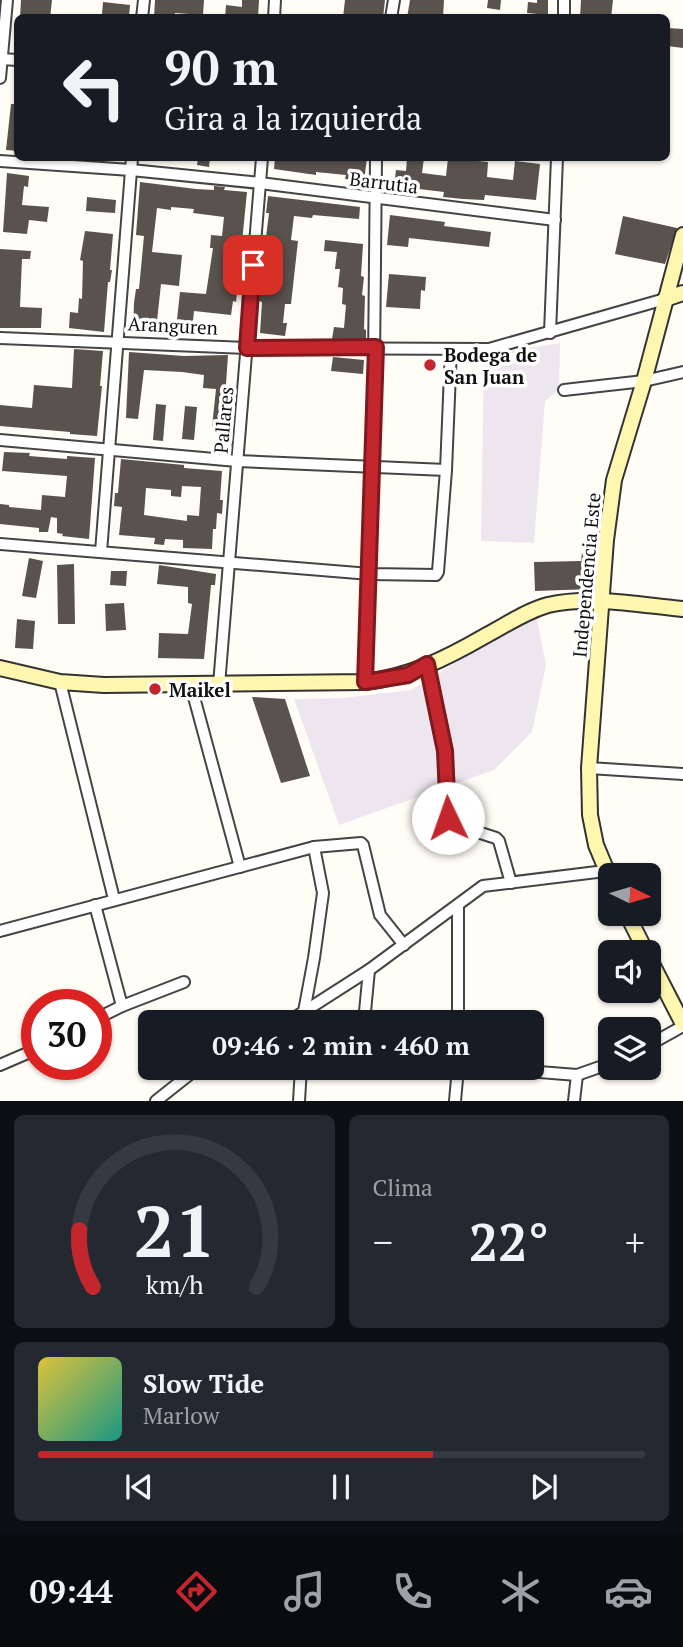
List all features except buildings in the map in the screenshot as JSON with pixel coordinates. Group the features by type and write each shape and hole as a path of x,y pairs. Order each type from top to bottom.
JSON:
{"main road":[{"name":"Independencia Este","path":"603,863 590,815 589,768 606,540 614,481 683,236"},
{"path":"665,299 683,293"},
{"path":"0,668 60,682 104,685 365,682 408,675 465,648 529,612 558,603 602,602 683,609"},
{"path":"661,982 683,1025"}],"street":[{"path":"0,78 7,0"},
{"name":"Barrutia","path":"0,161 61,162 260,183 555,220"},
{"path":"101,552 132,161"},
{"name":"Pallares","path":"219,685 262,161"},
{"path":"365,682 376,347 376,161"},
{"path":"558,161 550,333 665,299"},
{"name":"Aranguren","path":"0,338 247,348 489,349 550,333"},
{"path":"0,544 370,573 436,575 446,470 451,349"},
{"path":"564,390 644,382 683,372"},
{"path":"0,440 237,461 446,470"},
{"path":"427,664 445,751 447,815 456,825 499,841 511,883"},
{"path":"60,682 114,899"},
{"path":"191,685 240,867"},
{"path":"589,768 683,774"},
{"path":"0,931 314,847 363,844 380,915 404,944"},
{"path":"304,1010 323,894 314,847"},
{"path":"314,1010 484,886 598,877"},
{"path":"95,905 122,1006"},
{"path":"458,906 458,1010"},
{"path":"365,1010 369,970"},
{"path":"112,1011 184,982"},
{"path":"661,1038 683,1025"},
{"path":"0,1065 21,1056"},
{"path":"544,1072 576,1075 598,1067"},
{"path":"574,1101 576,1075"},
{"path":"156,1101 182,1080"},
{"path":"299,1101 300,1080"},
{"path":"455,1101 457,1080"}],"shaded area":[{"path":"560,343 559,390 545,401 534,543 481,541 484,355"},
{"path":"536,614 546,665 532,732 494,770 339,825 294,699 344,698 411,690"}],"place":[{"name":"Bodega de San Juan","path":"430,365"},
{"name":"Maikel","path":"155,689"}],"route":[{"path":"253,265 247,348 376,347 365,682 408,675 427,664 445,751 448,818"}]}
